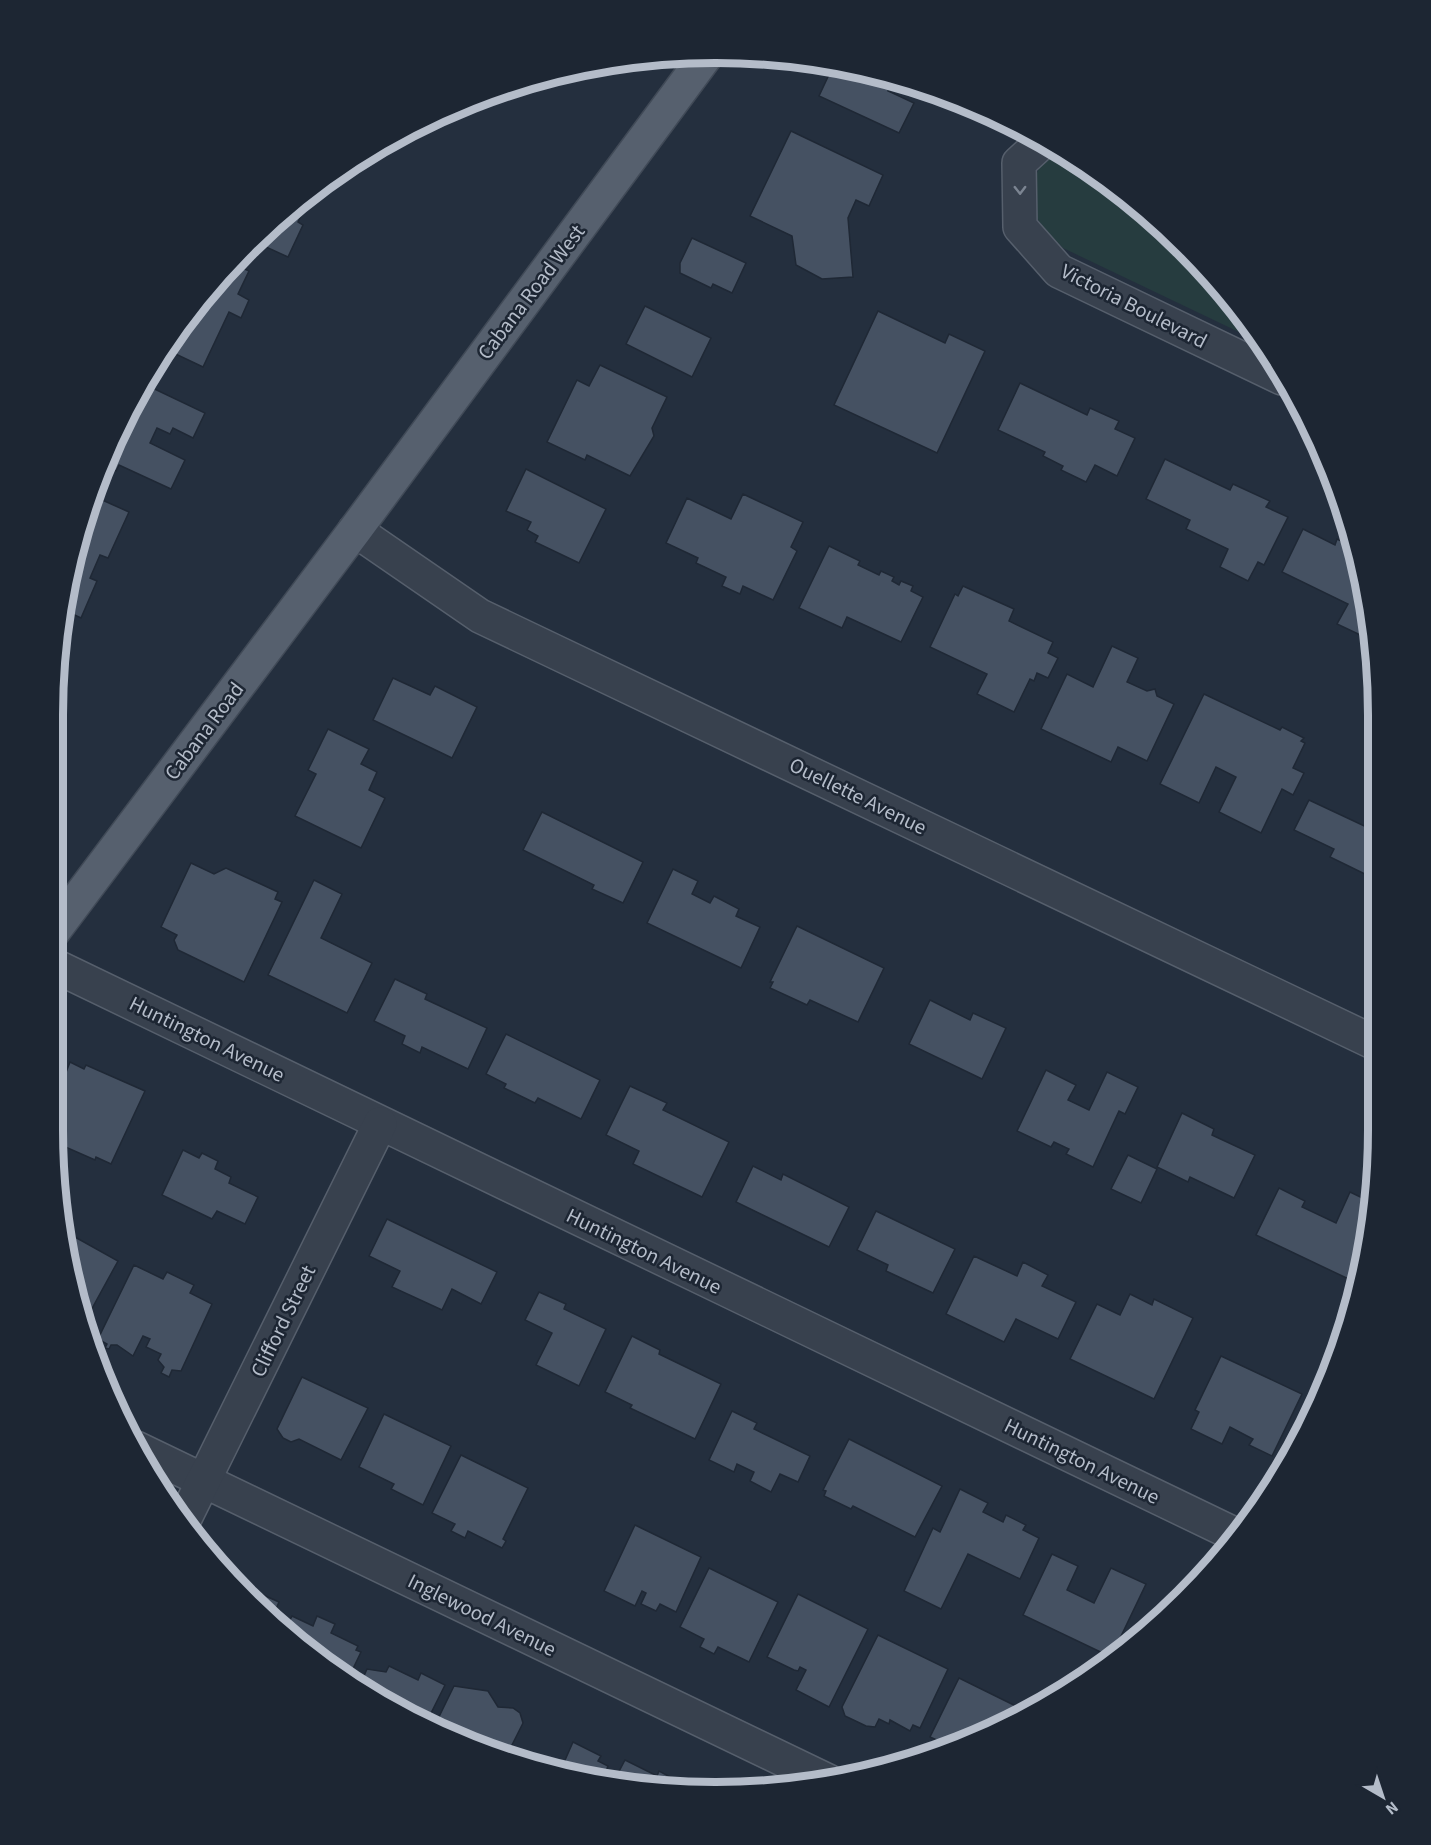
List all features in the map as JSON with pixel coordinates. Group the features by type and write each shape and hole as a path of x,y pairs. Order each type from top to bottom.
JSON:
{"main road":[{"name":"Cabana Road West","path":"355,530 700,63"},
{"name":"Cabana Road","path":"63,919 355,530"}],"street":[{"name":"Victoria Boulevard","path":"1037,147 1019,164 1020,227 1059,271 1270,372"},
{"name":"Ouellette Avenue","path":"355,530 480,616 1368,1040"},
{"name":"Huntington Avenue","path":"63,970 1229,1532"},
{"name":"Clifford Street","path":"188,1513 380,1124"},
{"name":"Inglewood Avenue","path":"149,1454 813,1774"}],"green space":[{"path":"1048,154 1113,198 1146,225 1206,285 1245,335 1063,248 1039,221 1032,202 1036,176"}],"building":[{"path":"829,74 890,87 888,91 914,103 899,133 819,96"},
{"path":"791,131 883,175 869,206 856,200 848,218 853,277 822,279 796,265 792,236 750,216"},
{"path":"304,209 298,222 303,225 288,257 263,246"},
{"path":"692,238 746,263 732,293 713,284 711,288 680,273 680,263"},
{"path":"241,267 249,271 238,294 249,300 241,318 229,312 203,367 173,353 198,318"},
{"path":"645,306 711,338 692,377 626,344"},
{"path":"878,311 945,343 949,334 985,351 937,453 834,405"},
{"path":"600,365 667,397 652,428 654,436 630,476 587,455 585,460 547,442 577,380 589,386"},
{"path":"1020,383 1087,415 1090,408 1119,421 1115,429 1135,438 1117,476 1095,465 1086,482 1061,470 1063,466 1043,456 1045,452 998,430"},
{"path":"151,387 205,413 193,438 173,428 170,434 157,428 150,443 185,460 171,489 119,465 116,471 112,469 113,466"},
{"path":"1165,459 1230,490 1233,484 1270,501 1266,507 1288,517 1264,565 1258,562 1248,581 1220,567 1228,549 1186,529 1190,520 1146,499"},
{"path":"526,469 606,509 579,563 535,542 538,536 527,530 531,522 506,511"},
{"path":"743,494 803,522 791,547 797,551 773,600 743,586 740,594 722,586 726,577 696,563 698,558 666,543 687,498 731,519"},
{"path":"101,499 129,512 108,558 100,555 90,578 97,581 81,618 72,614 85,547"},
{"path":"1303,529 1335,545 1337,539 1345,543 1363,636 1337,624 1348,604 1282,572"},
{"path":"829,546 860,561 858,565 879,575 881,571 894,577 892,581 899,585 901,581 913,586 911,591 923,597 901,642 847,617 842,628 799,608"},
{"path":"963,586 1014,609 1009,621 1053,642 1048,653 1058,658 1048,678 1037,673 1034,681 1030,679 1014,712 977,694 987,674 930,647 955,594 958,596"},
{"path":"1112,646 1138,658 1127,682 1147,691 1155,689 1157,696 1174,704 1147,761 1118,747 1111,762 1041,729 1067,674 1093,687"},
{"path":"393,678 430,695 435,686 477,707 452,758 373,720"},
{"path":"1204,694 1280,730 1282,727 1304,738 1301,741 1305,743 1293,768 1304,773 1293,795 1282,789 1261,833 1219,812 1236,777 1216,767 1199,803 1160,784"},
{"path":"328,729 369,749 361,764 377,772 369,790 385,798 361,848 295,816 316,774 308,770"},
{"path":"1309,800 1368,828 1368,876 1330,857 1334,849 1294,830"},
{"path":"542,812 643,862 623,903 592,889 594,885 523,850"},
{"path":"191,863 214,874 226,868 278,892 275,899 282,902 244,982 178,950 174,940 177,935 161,927"},
{"path":"673,869 698,881 692,894 710,903 714,896 739,909 736,916 760,927 741,968 647,923"},
{"path":"314,880 342,894 321,938 372,963 347,1013 268,975"},
{"path":"797,926 884,968 858,1022 810,1000 807,1005 770,988 773,982 770,982"},
{"path":"395,979 427,994 425,999 487,1028 468,1069 422,1047 420,1053 402,1044 405,1036 374,1021"},
{"path":"930,1000 970,1020 973,1013 1006,1028 982,1079 909,1044"},
{"path":"506,1034 600,1080 581,1119 538,1098 535,1103 504,1088 506,1084 486,1074"},
{"path":"70,1062 84,1069 86,1065 145,1091 111,1164 96,1157 95,1160 63,1146 63,1074 65,1075"},
{"path":"1046,1070 1076,1085 1068,1100 1089,1110 1107,1072 1138,1087 1125,1114 1119,1111 1093,1167 1066,1154 1069,1149 1054,1142 1051,1147 1017,1131"},
{"path":"630,1086 667,1103 663,1110 729,1142 702,1197 633,1164 639,1151 606,1135"},
{"path":"1182,1113 1214,1129 1212,1135 1255,1155 1234,1198 1190,1177 1188,1182 1157,1167"},
{"path":"183,1150 199,1158 202,1153 218,1161 215,1169 231,1177 229,1183 258,1197 245,1224 217,1211 212,1219 162,1195"},
{"path":"1128,1155 1157,1169 1141,1203 1111,1189"},
{"path":"753,1166 781,1180 783,1174 849,1207 829,1247 736,1202"},
{"path":"1279,1188 1305,1201 1302,1207 1336,1223 1350,1192 1364,1199 1350,1280 1256,1235"},
{"path":"876,1211 955,1249 933,1293 886,1271 888,1265 857,1250"},
{"path":"387,1219 497,1272 481,1304 452,1289 442,1310 392,1287 400,1271 369,1256"},
{"path":"72,1236 118,1261 90,1313"},
{"path":"974,1256 1017,1276 1023,1262 1048,1275 1042,1286 1076,1302 1058,1339 1016,1319 1004,1342 946,1314"},
{"path":"134,1265 163,1279 167,1272 194,1285 190,1293 212,1304 181,1371 172,1370 169,1377 161,1373 164,1367 158,1360 161,1354 146,1347 150,1339 143,1336 133,1356 117,1345 111,1345 109,1349 105,1348 107,1344 98,1339"},
{"path":"539,1292 566,1304 564,1309 606,1329 579,1386 536,1365 552,1333 525,1320"},
{"path":"1130,1294 1152,1305 1154,1299 1193,1318 1154,1399 1070,1359 1097,1304 1120,1315"},
{"path":"632,1336 660,1350 659,1354 721,1384 695,1439 630,1408 632,1405 605,1392"},
{"path":"1221,1356 1302,1394 1272,1456 1249,1445 1253,1439 1230,1427 1222,1444 1191,1429 1199,1412 1195,1410"},
{"path":"302,1377 368,1408 341,1460 299,1439 291,1442 283,1438 277,1429"},
{"path":"732,1411 757,1423 754,1429 810,1456 798,1482 780,1474 771,1492 750,1481 754,1472 737,1464 734,1472 709,1460"},
{"path":"384,1414 451,1446 423,1505 391,1489 394,1484 359,1467"},
{"path":"849,1439 942,1486 915,1537 853,1506 851,1509 824,1496 826,1491 823,1490"},
{"path":"461,1455 528,1488 503,1539 506,1541 502,1548 468,1531 465,1538 451,1531 455,1524 432,1513"},
{"path":"960,1489 988,1503 983,1512 1003,1522 1006,1515 1026,1525 1023,1530 1039,1538 1020,1579 968,1554 941,1609 904,1591 933,1528 940,1532"},
{"path":"635,1525 701,1557 676,1612 660,1604 656,1611 641,1604 646,1593 642,1591 635,1606 604,1591"},
{"path":"1052,1554 1078,1566 1067,1590 1094,1603 1111,1568 1146,1584 1118,1643 1104,1654 1023,1615"},
{"path":"709,1568 778,1602 749,1662 718,1647 714,1654 700,1647 704,1639 680,1627"},
{"path":"254,1591 279,1602 275,1611"},
{"path":"798,1594 868,1629 829,1707 796,1690 806,1670 800,1667 798,1671 794,1670 767,1657"},
{"path":"292,1616 313,1626 317,1616 335,1624 331,1633 358,1646 356,1650 361,1652 352,1671 318,1647 289,1623"},
{"path":"878,1635 948,1669 920,1728 913,1725 910,1731 890,1720 889,1724 879,1719 875,1727 866,1726 845,1716 842,1707"},
{"path":"389,1666 418,1680 421,1673 445,1685 429,1716 363,1678 367,1669 386,1672"},
{"path":"959,1678 1019,1707 940,1741 930,1737"},
{"path":"454,1686 488,1691 498,1707 513,1708 520,1713 523,1723 510,1748 438,1720"},
{"path":"573,1742 601,1756 598,1761 608,1766 606,1772 563,1764"},
{"path":"625,1760 657,1776 659,1771 676,1780 673,1781 618,1774"}]}
